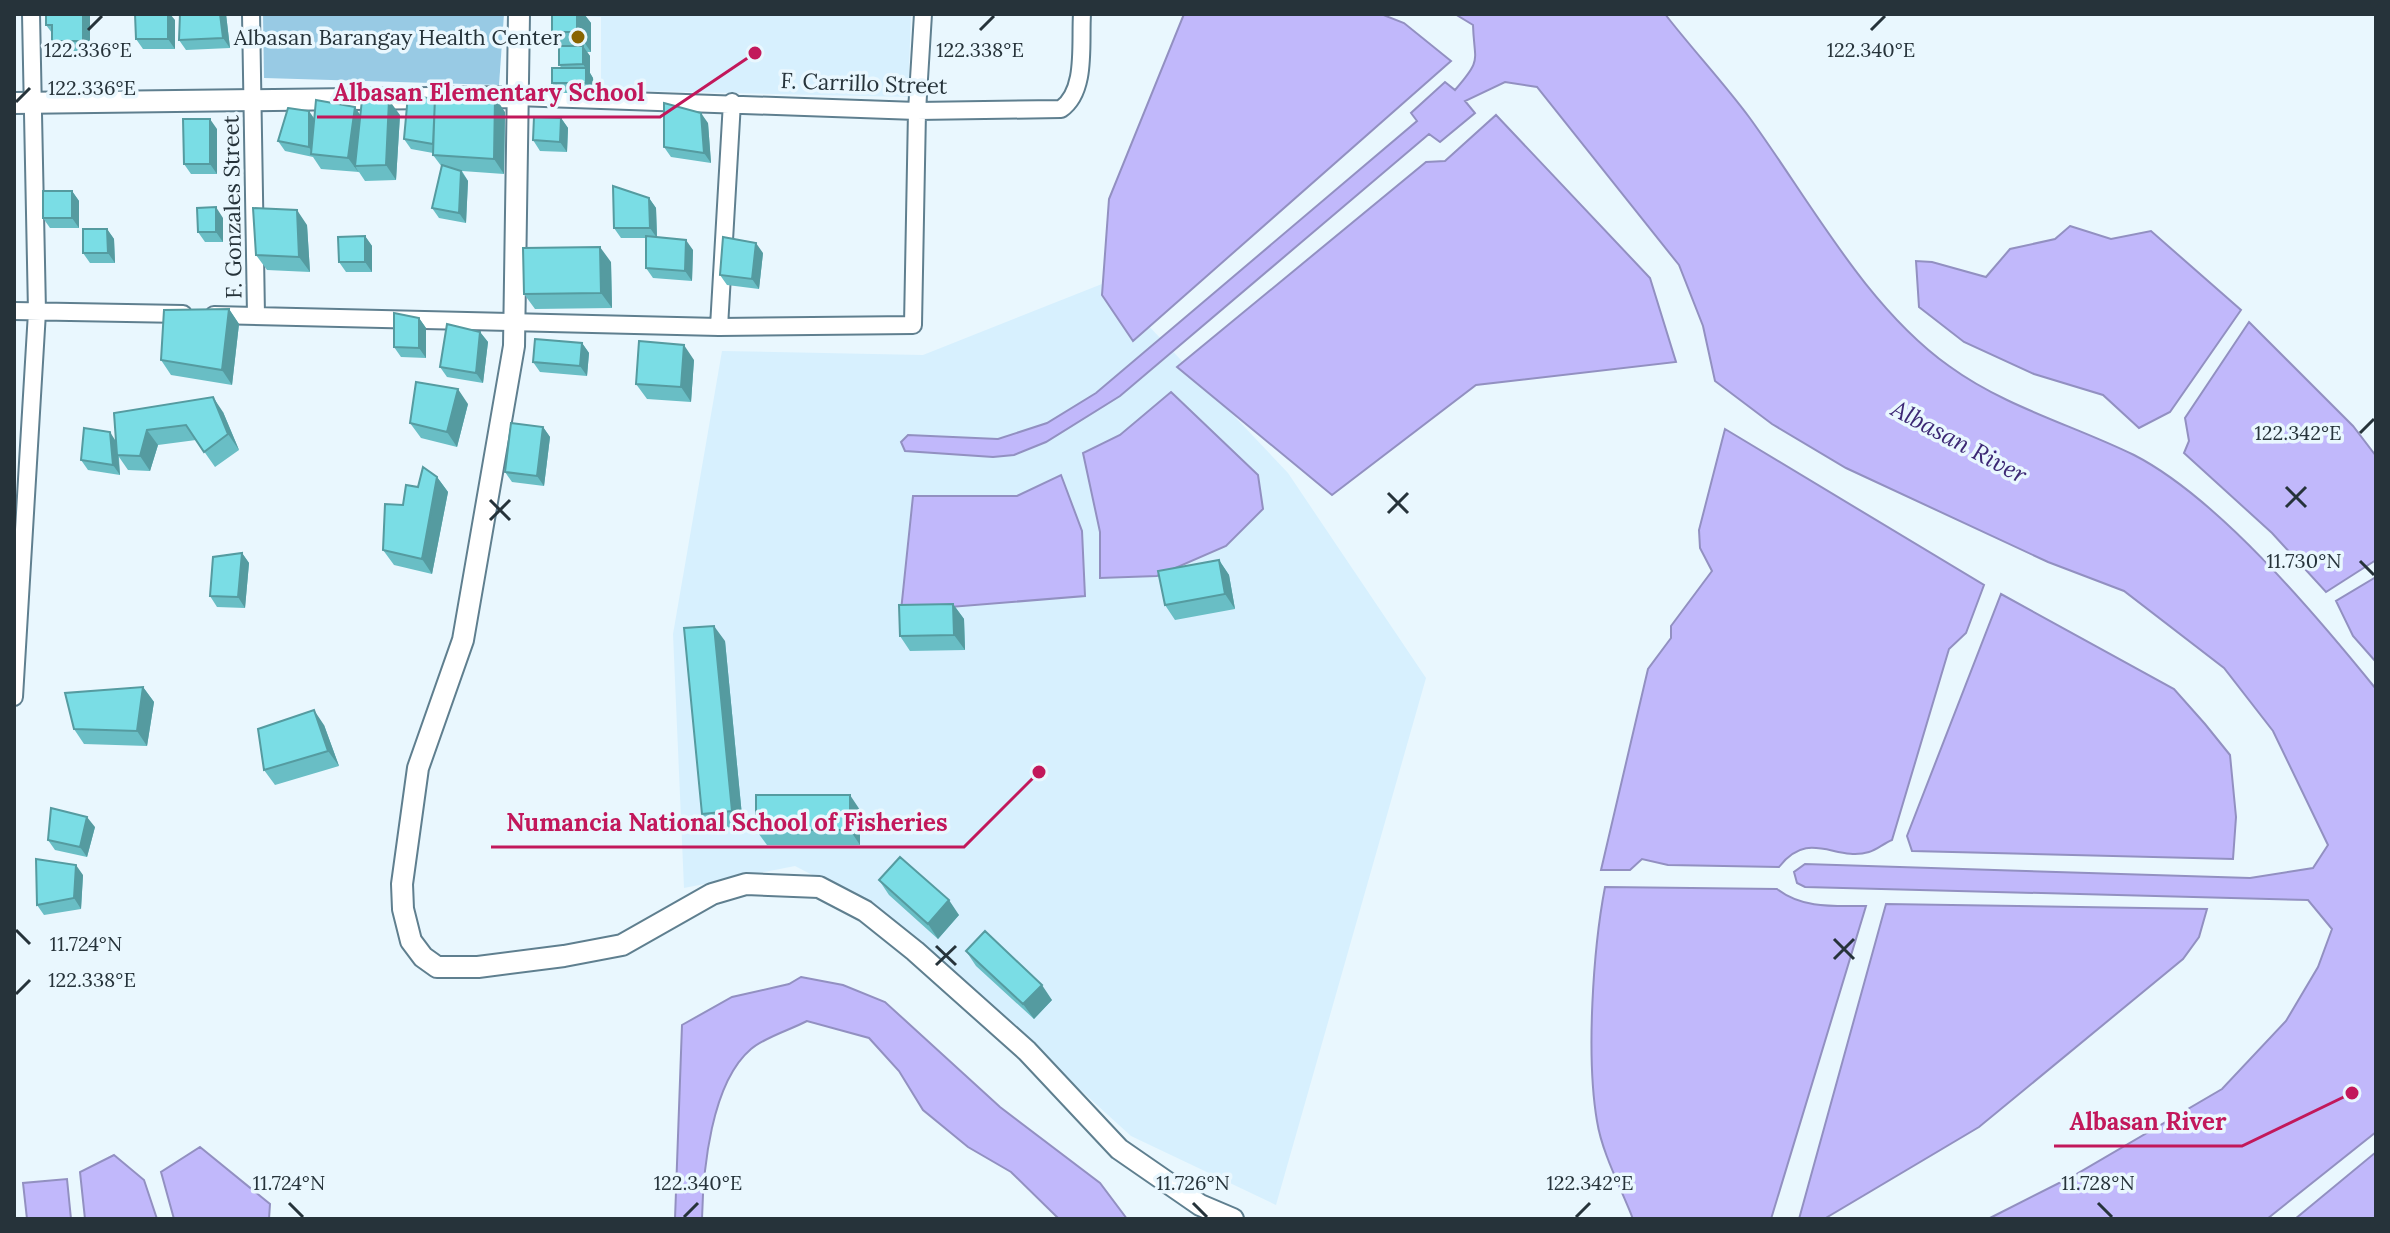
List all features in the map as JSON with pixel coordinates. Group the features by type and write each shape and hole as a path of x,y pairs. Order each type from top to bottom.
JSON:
{"street":[{"path":"14,697 37,312 24,103 31,14"},
{"name":"F. Gonzales Street","path":"251,14 256,315"},
{"path":"519,14 514,346 463,640 418,768 405,845 403,909 411,941 423,957 437,967 564,956 622,945 712,894 746,884 819,887 865,911 915,951 1027,1051 1119,1149 1200,1205 1233,1219"},
{"path":"14,311 719,327 913,325 917,111 923,14"},
{"name":"F. Carrillo Street","path":"24,103 251,97 516,97 732,102 917,111 1049,111 1061,109 1071,102 1077,89 1082,14"},
{"path":"719,327 732,102"}],"shaded area":[{"path":"263,14 504,14 499,85 264,78"},
{"path":"538,14 911,14 908,97 601,90 601,17"},
{"path":"1107,282 1288,473 1426,678 1276,1205 1131,1136 886,913 795,866 684,888 673,634 722,351 923,355"}],"water":[{"path":"1184,14 1381,14 1404,23 1451,61 1133,341 1102,295 1109,199"},
{"path":"1455,14 1665,14 1749,117 1840,250 1891,313 1919,341 1949,366 1993,393 2134,455 2199,499 2264,560 2376,689 2376,1132 2267,1219 1988,1219 2073,1176 2222,1089 2286,1021 2318,967 2332,929 2308,900 1805,887 1797,883 1794,872 1805,864 2250,878 2313,868 2328,845 2273,731 2224,668 2124,591 2048,562 1846,468 1772,424 1715,381 1703,326 1679,265 1537,87 1505,82 1465,101 1475,113 1440,142 1429,134 1120,396 1046,442 1014,455 993,457 905,451 901,442 908,435 998,439 1047,423 1096,393 1417,121 1411,113 1445,82 1455,90 1470,72 1475,53 1473,25"},
{"path":"1496,115 1650,278 1676,362 1476,385 1332,495 1177,367 1426,162 1445,161"},
{"path":"2070,226 2111,239 2151,231 2241,310 2170,412 2139,428 2103,395 2034,374 1964,342 1919,307 1916,261 1932,262 1986,277 2010,249 2055,239"},
{"path":"2249,322 2353,426 2376,456 2376,560 2326,592 2272,533 2184,453 2189,441 2185,418"},
{"path":"1171,392 1258,475 1263,509 1226,546 1157,576 1100,578 1100,532 1083,453 1120,435"},
{"path":"1725,429 1984,585 1966,633 1949,649 1892,840 1872,851 1857,854 1812,848 1801,850 1779,867 1668,865 1642,859 1630,870 1601,870 1648,669 1671,638 1671,626 1712,571 1700,548 1699,530"},
{"path":"1061,475 1082,531 1085,596 901,611 913,496 1017,496"},
{"path":"2376,577 2376,662 2353,636 2336,601"},
{"path":"2001,594 2174,689 2205,724 2230,755 2236,817 2233,859 1912,851 1907,836"},
{"path":"1605,887 1777,889 1808,903 1866,906 1771,1219 1633,1219 1603,1145 1594,1095 1592,1004"},
{"path":"1886,904 2207,909 2199,937 2183,959 1979,1127 1824,1219 1799,1219"},
{"path":"801,977 843,985 885,1002 1000,1107 1100,1183 1127,1219 1059,1219 1011,1172 968,1147 923,1110 899,1071 869,1038 807,1021 770,1037 751,1049 737,1064 718,1105 712,1128 704,1177 702,1219 675,1219 682,1025 732,997 789,984"},
{"path":"200,1147 270,1204 269,1219 174,1219 161,1172"},
{"path":"2376,1152 2376,1219 2295,1219"},
{"path":"114,1155 144,1180 157,1219 85,1219 80,1172"},
{"path":"67,1179 71,1219 27,1219 23,1183"}],"building":[{"path":"46,14 83,14 83,41 52,41 52,25 46,25"},
{"path":"135,14 168,14 168,39 136,39"},
{"path":"180,14 220,14 223,38 179,40"},
{"path":"552,14 577,14 577,32 552,32"},
{"path":"559,46 583,46 583,64 559,65"},
{"path":"552,68 586,68 586,83 552,83"},
{"path":"363,90 389,100 386,165 355,166"},
{"path":"408,95 435,99 433,144 404,139"},
{"path":"435,95 495,97 494,159 433,155"},
{"path":"316,100 355,107 348,158 311,154"},
{"path":"664,103 701,113 704,153 664,147"},
{"path":"288,108 309,111 309,147 278,141"},
{"path":"534,117 561,118 560,142 533,140"},
{"path":"183,119 210,119 210,164 184,164"},
{"path":"442,165 461,171 459,213 432,208"},
{"path":"613,186 649,198 650,228 614,228"},
{"path":"43,191 72,191 72,218 43,218"},
{"path":"216,207 216,232 198,232 197,208"},
{"path":"253,208 297,210 299,257 256,255"},
{"path":"83,229 107,229 108,253 83,253"},
{"path":"365,236 365,262 339,262 338,237"},
{"path":"646,236 686,240 685,271 646,268"},
{"path":"723,237 756,243 752,279 720,275"},
{"path":"600,247 601,293 524,294 523,248"},
{"path":"229,309 222,370 161,360 164,310"},
{"path":"394,313 419,318 419,348 394,347"},
{"path":"447,324 480,332 476,373 440,367"},
{"path":"535,339 582,343 580,366 533,362"},
{"path":"639,341 684,345 681,387 636,384"},
{"path":"416,382 458,389 447,432 410,423"},
{"path":"213,397 228,434 204,452 186,425 147,430 140,456 117,455 114,413"},
{"path":"511,423 543,427 537,476 505,472"},
{"path":"84,428 110,432 113,465 81,460"},
{"path":"423,467 437,477 422,559 383,550 385,504 403,505 406,485 418,487"},
{"path":"242,553 238,597 210,596 213,557"},
{"path":"1219,560 1225,594 1165,605 1158,571"},
{"path":"953,604 954,635 900,636 899,605"},
{"path":"714,626 732,811 702,814 684,628"},
{"path":"143,687 137,731 74,729 65,693"},
{"path":"314,710 328,751 264,770 258,729"},
{"path":"756,795 850,795 850,830 756,830"},
{"path":"51,808 87,817 80,847 48,840"},
{"path":"900,857 949,900 928,924 879,880"},
{"path":"36,859 76,865 74,898 37,905"},
{"path":"985,931 1042,985 1023,1004 966,951"}],"place":[{"name":"Albasan Barangay Health Center","path":"578,37"},
{"name":"Albasan Elementary School","path":"755,53"},
{"name":"Numancia National School of Fisheries","path":"1039,772"},
{"name":"Albasan River","path":"2352,1093"}]}
